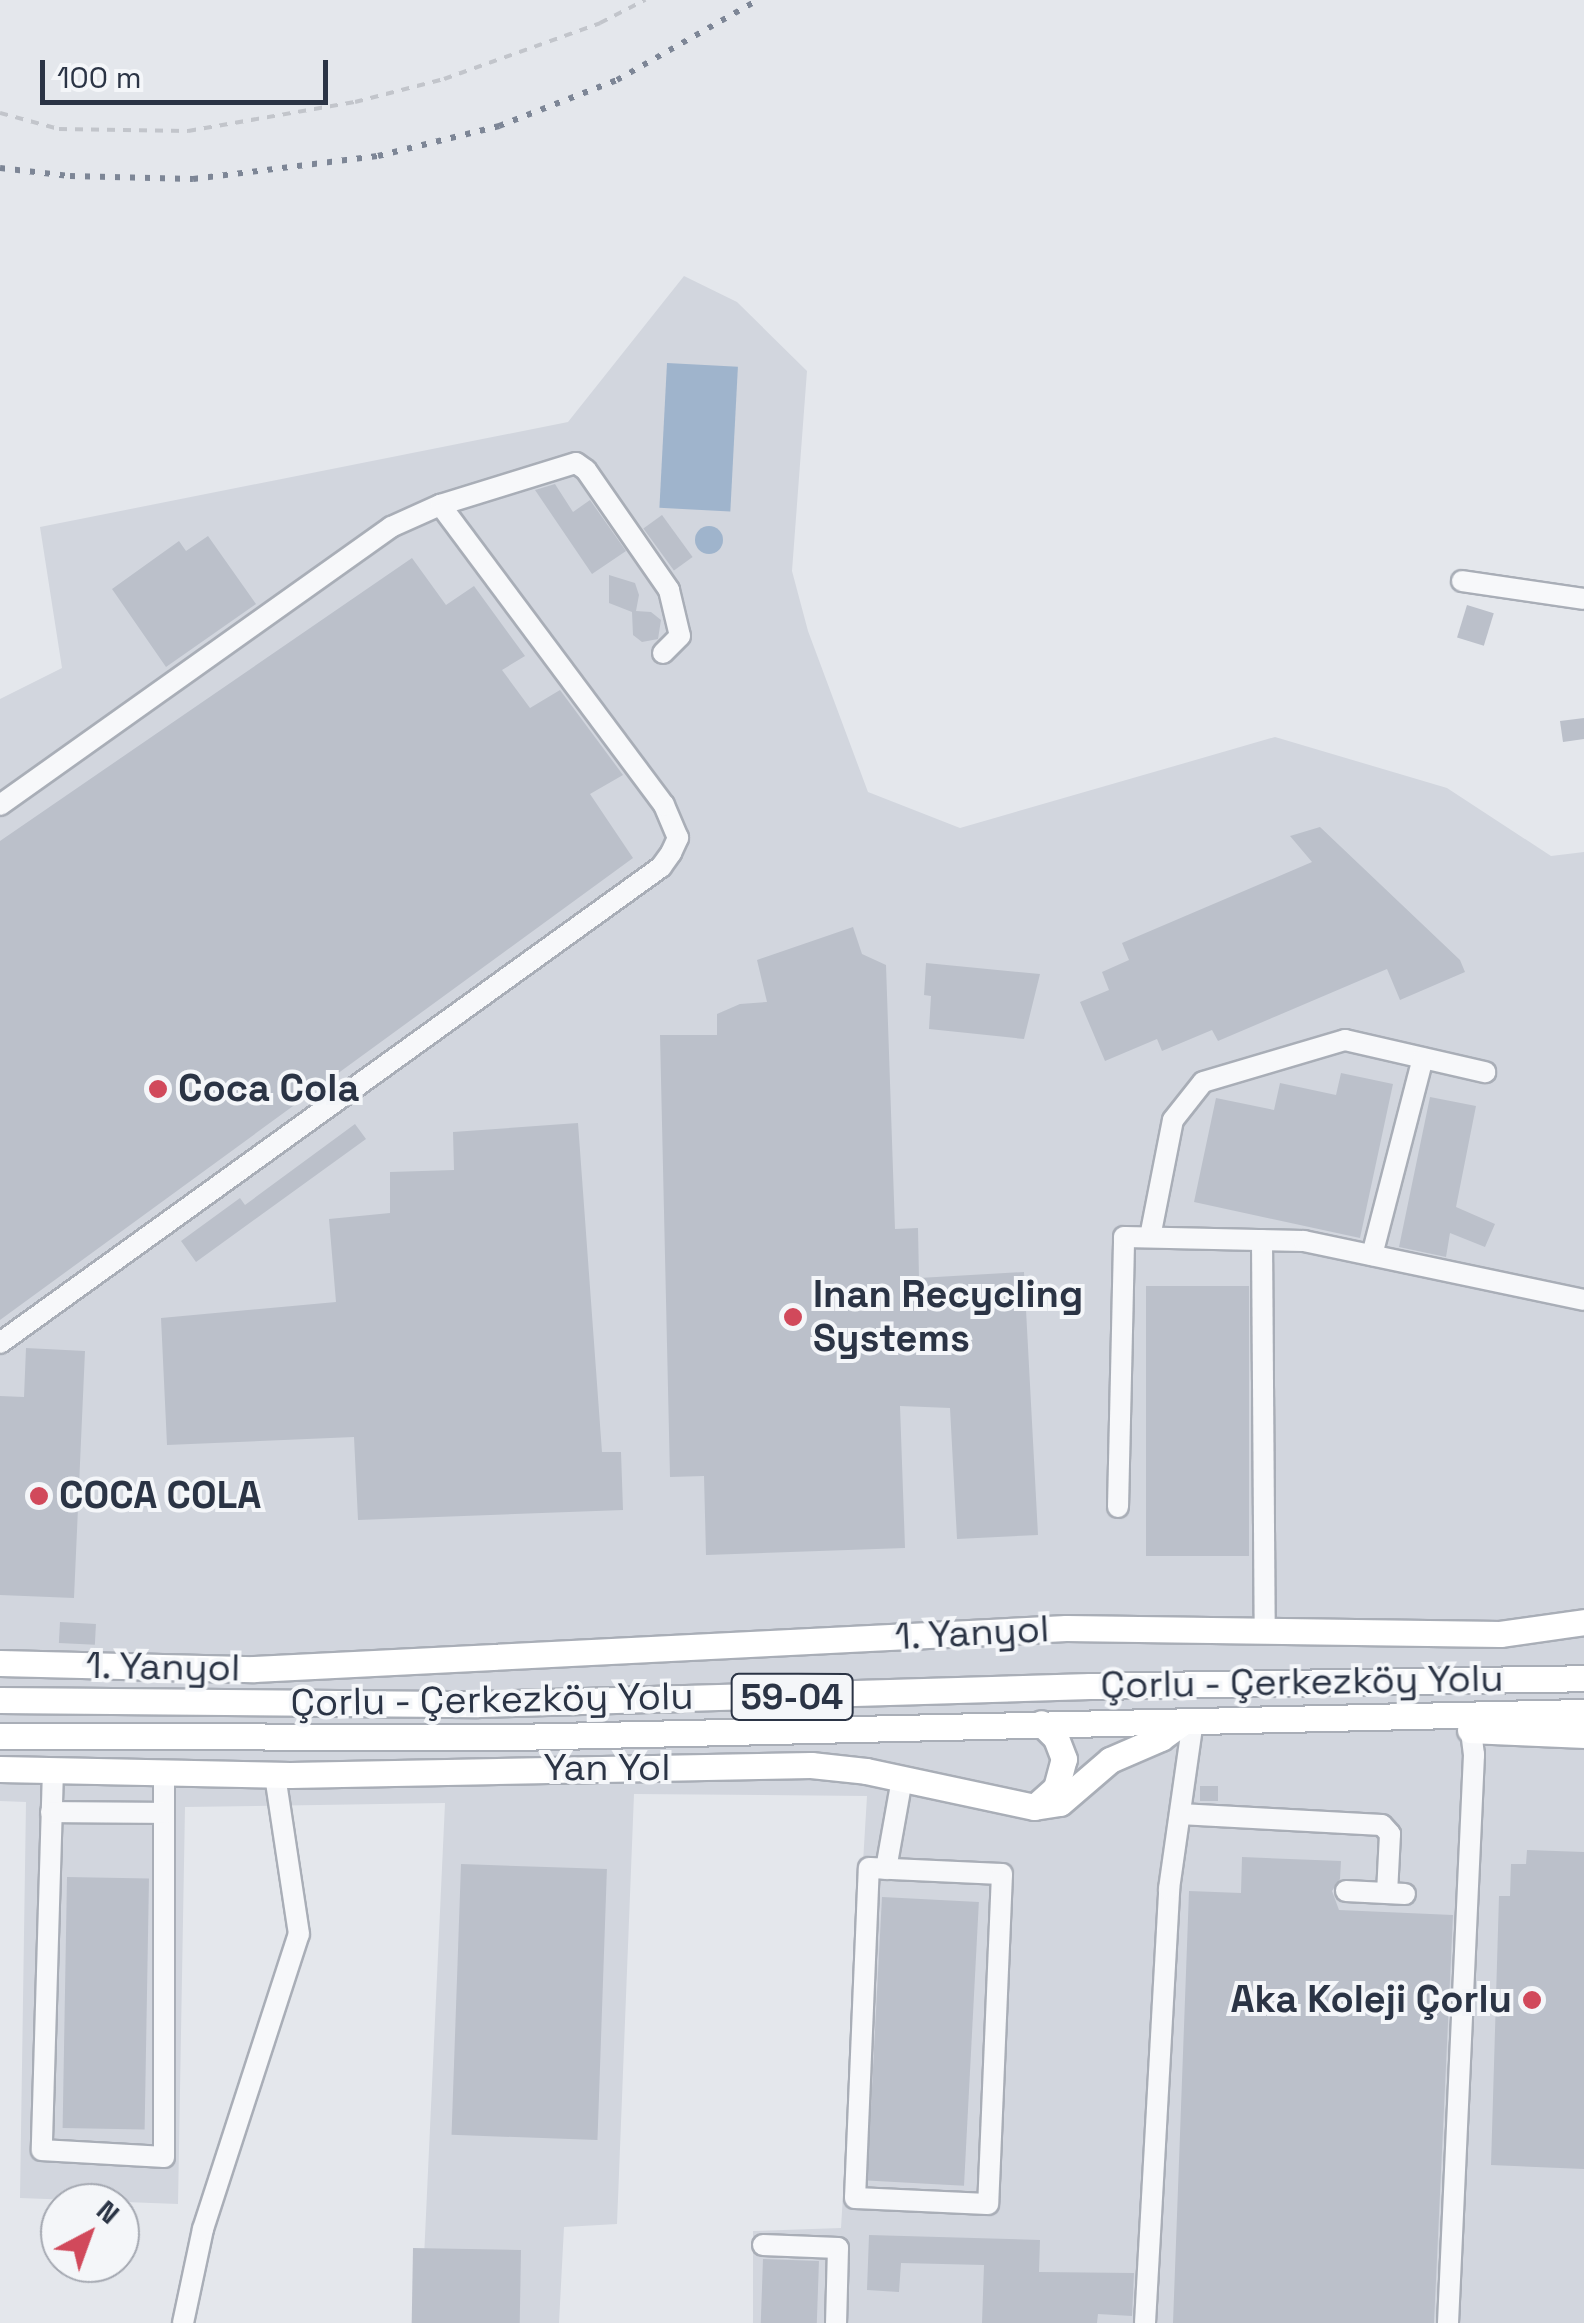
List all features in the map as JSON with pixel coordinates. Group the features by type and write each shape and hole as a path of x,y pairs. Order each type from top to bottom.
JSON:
{"main road":[{"name":"1. Yanyol","path":"0,1663 254,1669 1066,1628 1500,1634 1584,1622"},
{"name":"Çorlu - Çerkezköy Yolu","path":"0,1700 478,1704 676,1696 813,1698 1109,1686 1584,1678"},
{"name":"Çorlu - Çerkezköy Yolu","path":"0,1736 514,1738 1584,1712"},
{"path":"1391,1717 1471,1730 1584,1735"},
{"path":"1034,1807 1060,1803 1110,1760 1189,1721"},
{"path":"1034,1807 1056,1788 1064,1759 1056,1738 1041,1723"},
{"name":"Yan Yol","path":"0,1769 276,1775 811,1765 902,1779 1034,1807"}],"street":[{"path":"0,804 392,528 440,504 576,463 586,470 669,590 680,636 663,653"},
{"path":"0,1343 645,878 671,853 678,838 664,805 440,504"},
{"path":"1462,581 1584,600"},
{"path":"1150,1237 1173,1120 1202,1082 1344,1040 1486,1072"},
{"path":"1372,1255 1424,1058"},
{"path":"1118,1507 1124,1237 1304,1241 1584,1300"},
{"path":"1262,1240 1265,1631"},
{"path":"1145,2323 1169,1889 1189,1721"},
{"path":"1448,2323 1474,1755 1471,1730"},
{"path":"52,1770 42,2150 164,2157 164,1772"},
{"path":"182,2323 203,2229 300,1934 276,1775"},
{"path":"886,1869 902,1779"},
{"path":"52,1812 164,1814"},
{"path":"1180,1814 1382,1825 1390,1834 1396,1894 1346,1890"},
{"path":"869,1868 886,1869 1002,1874 988,2204 855,2198 869,1868"},
{"path":"762,2245 838,2248 836,2323"}],"path":[{"path":"0,114 59,128 188,131 355,102 461,72 600,23 645,0"}],"shaded area":[{"path":"684,276 737,302 807,371 792,571 808,631 868,792 960,828 1275,737 1447,788 1551,856 1584,852 1584,2323 753,2323 753,2231 841,2228 867,1796 634,1794 617,2224 564,2227 559,2323 421,2323 445,1803 185,1807 178,2204 140,2203 140,2183 40,2183 40,2199 20,2198 26,1802 0,1801 0,699 62,668 40,527 568,422"}],"water":[{"path":"667,363 738,367 730,512 659,508"},
{"path":"709,526 719,530 723,540 719,550 709,554 699,550 695,540 699,530"}],"building":[{"path":"555,484 573,512 590,500 626,551 592,574 535,490"},
{"path":"662,515 693,557 674,571 643,529"},
{"path":"208,536 256,604 166,667 112,589 179,541 186,551"},
{"name":"Coca Cola","path":"412,558 446,605 474,586 525,656 502,670 530,708 560,690 623,775 590,794 633,858 0,1320 0,841"},
{"path":"609,575 635,583 639,595 636,611 651,612 661,620 658,639 642,642 633,635 632,612 609,603"},
{"path":"1467,605 1494,613 1484,646 1457,638"},
{"path":"1584,718 1584,739 1563,742 1560,721"},
{"path":"1320,827 1460,960 1465,972 1400,1000 1387,969 1218,1041 1212,1030 1162,1051 1157,1039 1105,1061 1080,1002 1109,990 1102,972 1129,960 1122,943 1312,862 1290,836"},
{"name":"Inan Recycling Systems","path":"853,927 862,954 886,965 895,1229 918,1228 919,1278 1024,1272 1038,1535 957,1539 950,1408 900,1406 905,1548 706,1555 704,1476 670,1477 660,1035 717,1035 717,1014 740,1004 767,1002 757,960"},
{"path":"926,963 1040,974 1024,1039 929,1029 931,996 924,995"},
{"path":"1341,1073 1393,1084 1360,1238 1194,1202 1216,1098 1274,1110 1280,1083 1336,1095"},
{"path":"1430,1097 1476,1106 1456,1207 1495,1224 1485,1247 1450,1233 1446,1257 1399,1247"},
{"name":"Coca Cola","path":"578,1123 602,1452 621,1452 623,1510 358,1520 354,1437 167,1445 161,1318 336,1302 329,1219 390,1213 390,1172 454,1170 453,1132"},
{"path":"355,1124 366,1139 196,1262 181,1241 240,1198 245,1205"},
{"path":"1146,1286 1249,1286 1249,1556 1146,1556"},
{"name":"COCA COLA","path":"26,1348 85,1351 74,1598 0,1595 0,1396 24,1397"},
{"path":"60,1622 96,1624 95,1645 59,1643"},
{"path":"1200,1786 1218,1786 1218,1801 1200,1801"},
{"path":"1527,1850 1584,1852 1584,2169 1491,2165 1499,1896 1510,1896 1511,1864 1526,1864"},
{"path":"1242,1857 1341,1861 1340,1879 1332,1891 1339,1910 1453,1915 1434,2323 1173,2323 1189,1891 1241,1893"},
{"path":"461,1864 607,1869 597,2140 452,2135"},
{"path":"67,1877 149,1878 145,2129 63,2128"},
{"path":"882,1897 979,1902 964,2186 867,2181"},
{"path":"869,2235 1040,2240 1039,2272 1134,2273 1132,2316 1098,2314 1097,2323 982,2323 984,2265 901,2263 899,2292 867,2290"},
{"path":"413,2248 521,2250 520,2323 412,2323"},
{"path":"763,2259 819,2261 817,2323 761,2323"}],"railway":[{"path":"0,168 70,176 193,179 378,156 499,126 617,80 758,0"}],"place":[{"name":"Coca Cola","path":"158,1089"},
{"name":"Inan Recycling Systems","path":"793,1317"},
{"name":"COCA COLA","path":"39,1496"},
{"name":"Aka Koleji Çorlu","path":"1532,2000"}]}
